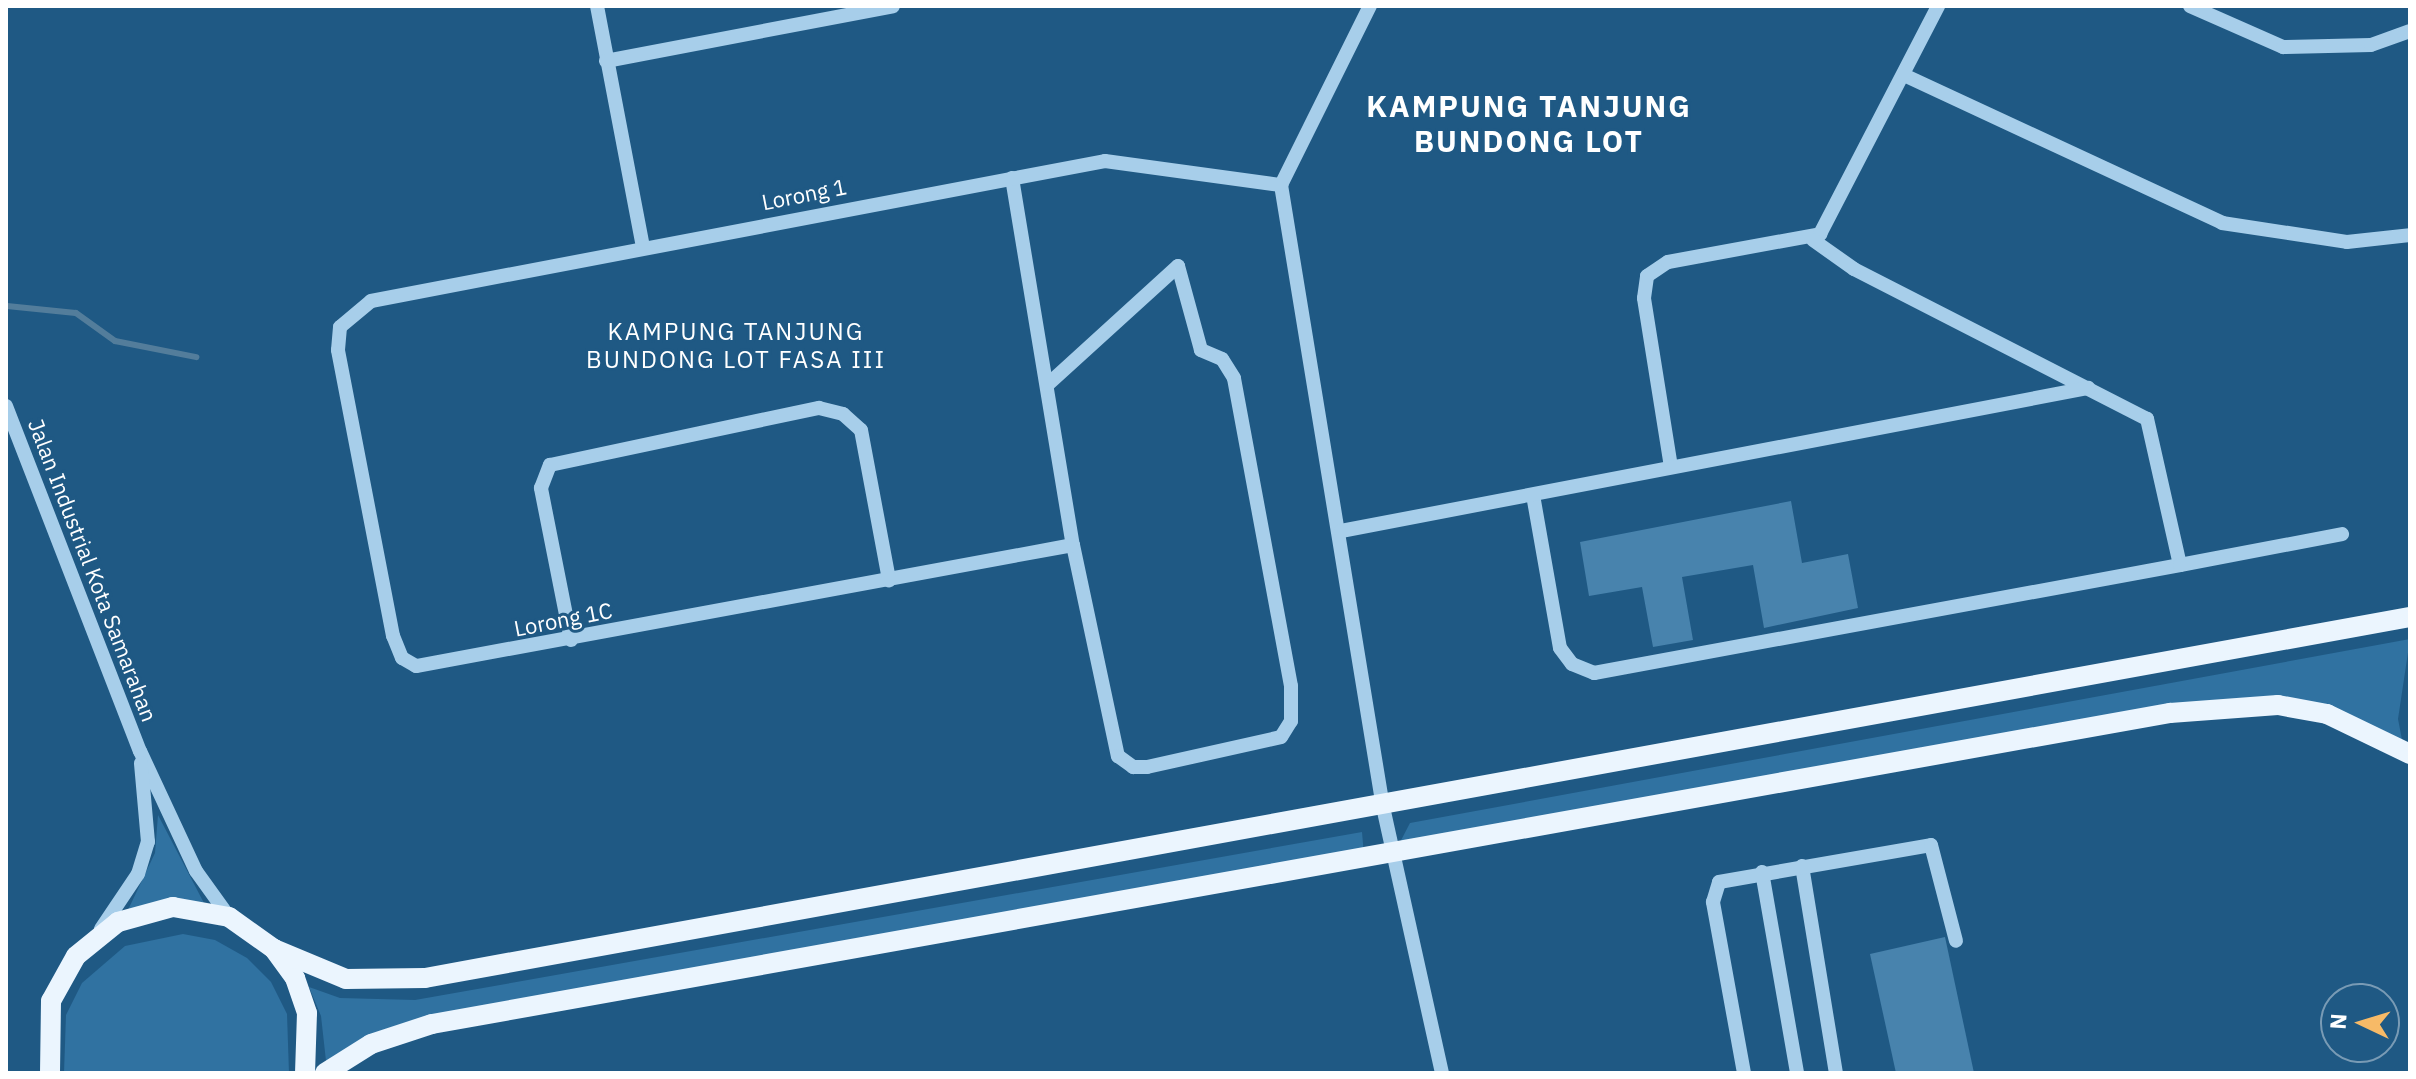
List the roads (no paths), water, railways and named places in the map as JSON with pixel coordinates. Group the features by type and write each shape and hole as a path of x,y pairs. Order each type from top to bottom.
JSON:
{"main road":[{"path":"50,1073 51,1001 76,956 94,937 145,911 173,907 229,917 274,949 325,974 405,981 1383,807 2410,617"},
{"path":"325,1073 371,1044 432,1024 1393,857 2224,707 2278,705 2327,714 2410,754"},
{"path":"274,949 295,978 307,1013 305,1073"}],"street":[{"path":"597,6 643,247"},
{"path":"606,61 893,6"},
{"path":"1370,6 1281,185 1341,531 1383,807 1442,1073"},
{"path":"1813,240 1906,76 1938,6"},
{"path":"2190,6 2283,47 2371,45 2410,31"},
{"path":"1906,76 2222,223 2347,242 2410,235"},
{"name":"Lorong 1","path":"343,320 371,301 1105,161 1281,185"},
{"path":"1012,178 1073,545 1115,747 1125,764 1147,767 1281,737 1288,730 1291,686 1234,378 1222,359 1201,350 1178,266 1047,385"},
{"path":"1671,467 1644,298 1647,276 1668,262 1813,240 1846,264 2137,413 2153,429 2180,565"},
{"name":"Lorong 1C","path":"343,320 338,350 402,658 425,667 1073,545"},
{"path":"1341,531 2088,388"},
{"name":"Jalan Industrial Kota Samarahan","path":"6,406 140,751 196,871 229,917"},
{"path":"571,640 541,488 550,465 804,410 825,408 858,425 889,580"},
{"path":"1533,495 1560,648 1572,664 1594,673 2342,534"},
{"name":"Jalan Industrial Kota Samarahan","path":"94,937 138,874 148,842 140,751"},
{"path":"1744,1073 1714,889 1728,878 1931,845 1956,941"},
{"path":"1802,866 1836,1073"},
{"path":"1762,872 1797,1073"}],"waterway":[{"path":"7,306 76,313 115,341 196,357"}],"district":[{"name":"KAMPUNG TANJUNG BUNDONG LOT","path":"1529,123"},
{"name":"KAMPUNG TANJUNG BUNDONG LOT FASA III","path":"736,346"}]}
